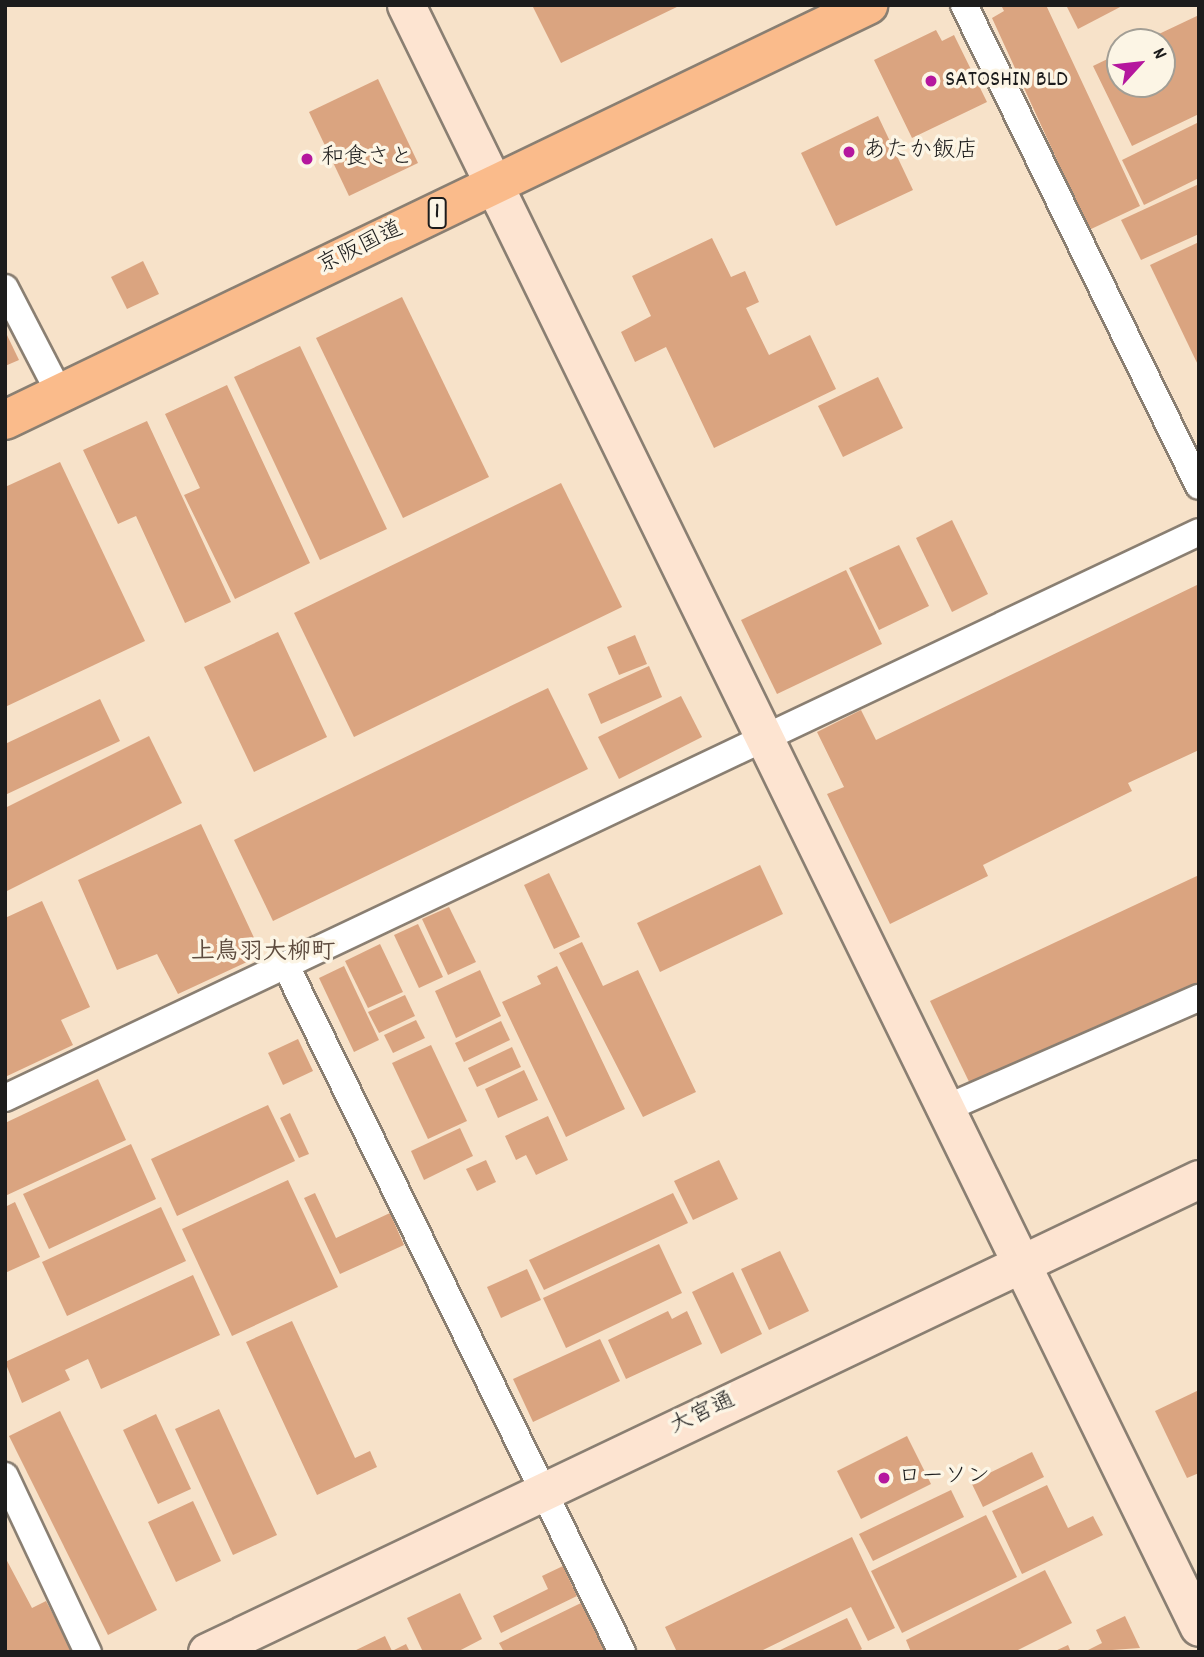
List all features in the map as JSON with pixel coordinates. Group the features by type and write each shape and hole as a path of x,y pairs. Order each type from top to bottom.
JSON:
{"highway":[{"name":"京阪国道","path":"5,420 868,5"}],"street":[{"path":"406,5 950,1107 1022,1263 1199,1627"},
{"path":"964,5 1199,486"},
{"path":"5,288 60,394"},
{"path":"5,1098 1199,532"},
{"path":"286,966 622,1652"},
{"path":"950,1107 1199,998"},
{"name":"大宮通","path":"206,1652 1199,1179"},
{"path":"5,1476 88,1652"}],"building":[{"path":"532,5 681,5 561,63"},
{"path":"1001,5 1046,5 1140,206 1089,230 992,18 1004,11"},
{"path":"1066,5 1124,5 1078,29"},
{"path":"1199,15 1199,114 1132,146 1109,98 1176,98 1176,28 1172,28"},
{"name":"SATOSHIN BLD","path":"936,30 942,41 954,35 987,102 912,138 874,60"},
{"path":"1106,60 1106,93 1093,66"},
{"path":"378,79 418,163 349,196 309,112"},
{"path":"878,116 913,190 836,226 801,153"},
{"path":"1199,122 1199,178 1144,205 1122,160"},
{"path":"1199,184 1199,234 1141,260 1121,220"},
{"path":"712,238 731,277 745,271 759,302 746,308 769,355 810,335 836,389 714,448 666,347 635,362 621,332 651,316 632,276"},
{"path":"1199,242 1199,367 1150,265"},
{"path":"143,261 159,294 127,309 111,277"},
{"path":"402,297 489,477 403,518 316,338"},
{"path":"5,331 19,360 5,366"},
{"path":"300,346 387,529 320,560 234,377"},
{"path":"878,377 903,428 843,457 818,406"},
{"path":"227,385 310,563 235,599 184,495 200,488 165,414"},
{"path":"147,421 231,602 185,623 136,516 118,524 83,450"},
{"path":"60,462 145,641 5,707 5,487"},
{"path":"561,483 622,607 354,737 294,613"},
{"path":"952,520 988,594 952,612 916,538"},
{"path":"899,545 929,606 879,630 849,568"},
{"path":"846,570 882,644 777,694 741,620"},
{"path":"1199,584 1199,750 1128,783 1132,791 983,865 988,876 890,924 827,794 844,787 817,732 861,710 876,740"},
{"path":"278,632 327,737 254,772 204,667"},
{"path":"635,635 647,664 619,675 607,647"},
{"path":"649,666 662,697 601,724 588,694"},
{"path":"548,688 588,769 273,921 234,840"},
{"path":"681,696 702,737 619,779 598,737"},
{"path":"100,699 120,741 5,795 5,744"},
{"path":"149,736 182,803 5,892 5,808"},
{"path":"201,824 262,955 178,994 157,954 117,970 78,880"},
{"path":"760,865 783,914 660,972 637,923"},
{"path":"549,873 580,937 554,949 524,885"},
{"path":"1199,875 1199,986 973,1090 930,1001"},
{"path":"42,901 90,1007 61,1020 73,1045 5,1077 5,918"},
{"path":"449,907 476,962 448,975 422,919"},
{"path":"418,924 443,977 419,988 394,935"},
{"path":"582,942 603,986 638,970 696,1092 643,1117 559,953"},
{"path":"380,944 403,992 368,1008 345,961"},
{"path":"344,966 379,1040 354,1052 319,978"},
{"path":"557,966 625,1109 566,1137 502,1002 541,984 537,976"},
{"path":"480,970 501,1016 456,1038 435,991"},
{"path":"405,995 415,1016 379,1033 368,1012"},
{"path":"416,1020 425,1038 393,1053 384,1035"},
{"path":"501,1021 510,1040 464,1062 455,1043"},
{"path":"298,1039 313,1071 283,1085 268,1053"},
{"path":"431,1045 467,1121 428,1139 392,1063"},
{"path":"512,1047 521,1067 477,1087 468,1068"},
{"path":"524,1070 538,1100 498,1118 485,1089"},
{"path":"98,1079 126,1140 5,1196 5,1123"},
{"path":"268,1105 295,1161 177,1216 151,1159"},
{"path":"290,1113 309,1154 299,1158 280,1118"},
{"path":"548,1116 568,1160 536,1175 526,1155 516,1160 505,1136"},
{"path":"460,1128 473,1156 424,1180 411,1151"},
{"path":"131,1144 156,1199 49,1249 23,1194"},
{"path":"486,1160 496,1182 477,1191 466,1169"},
{"path":"719,1160 738,1199 693,1220 674,1181"},
{"path":"288,1180 338,1287 232,1336 182,1229"},
{"path":"315,1193 336,1238 390,1213 404,1245 340,1274 304,1198"},
{"path":"673,1193 688,1223 544,1290 529,1260"},
{"path":"15,1202 40,1257 5,1273 5,1207"},
{"path":"161,1207 186,1261 67,1316 42,1262"},
{"path":"659,1244 682,1293 566,1348 543,1298"},
{"path":"780,1251 809,1311 769,1330 741,1269"},
{"path":"527,1269 541,1300 501,1318 487,1287"},
{"path":"733,1272 762,1334 721,1354 692,1292"},
{"path":"193,1275 220,1335 101,1389 88,1359 65,1370 70,1380 22,1403 5,1362"},
{"path":"668,1311 672,1319 687,1311 702,1344 626,1379 608,1340"},
{"path":"292,1321 355,1458 370,1451 377,1467 317,1495 246,1342"},
{"path":"600,1339 620,1381 533,1422 513,1379"},
{"path":"1199,1390 1199,1473 1187,1478 1155,1411"},
{"path":"219,1409 277,1535 233,1555 175,1429"},
{"path":"60,1411 157,1610 108,1635 9,1436"},
{"path":"156,1414 191,1489 158,1504 123,1430"},
{"name":"ローソン","path":"907,1436 931,1484 861,1519 837,1471"},
{"path":"1032,1452 1044,1477 983,1507 971,1482"},
{"path":"1047,1485 1068,1528 1093,1516 1103,1535 1022,1574 992,1511"},
{"path":"951,1490 964,1517 873,1561 859,1534"},
{"path":"193,1501 221,1561 176,1582 148,1522"},
{"path":"986,1515 1017,1577 902,1633 871,1571"},
{"path":"852,1537 895,1628 868,1641 851,1607 759,1652 677,1652 665,1627"},
{"path":"5,1557 32,1608 46,1601 73,1652 5,1652"},
{"path":"563,1566 577,1596 501,1633 493,1616 548,1589 542,1576"},
{"path":"1045,1570 1072,1623 1014,1652 911,1652 906,1640"},
{"path":"460,1593 482,1639 457,1652 423,1652 407,1618"},
{"path":"581,1603 605,1652 504,1652 499,1643"},
{"path":"1125,1616 1140,1648 1084,1652 1102,1643 1096,1630"},
{"path":"847,1618 862,1649 857,1652 776,1652"},
{"path":"385,1636 392,1651 406,1644 410,1652 352,1652"},
{"path":"1068,1645 1071,1652 1053,1652"}],"place":[{"name":"SATOSHIN BLD","path":"931,81"},
{"name":"あたか飯店","path":"849,152"},
{"name":"和食さと","path":"307,159"},
{"name":"ローソン","path":"884,1478"}],"district":[{"name":"上鳥羽大柳町","path":"263,954"}]}
